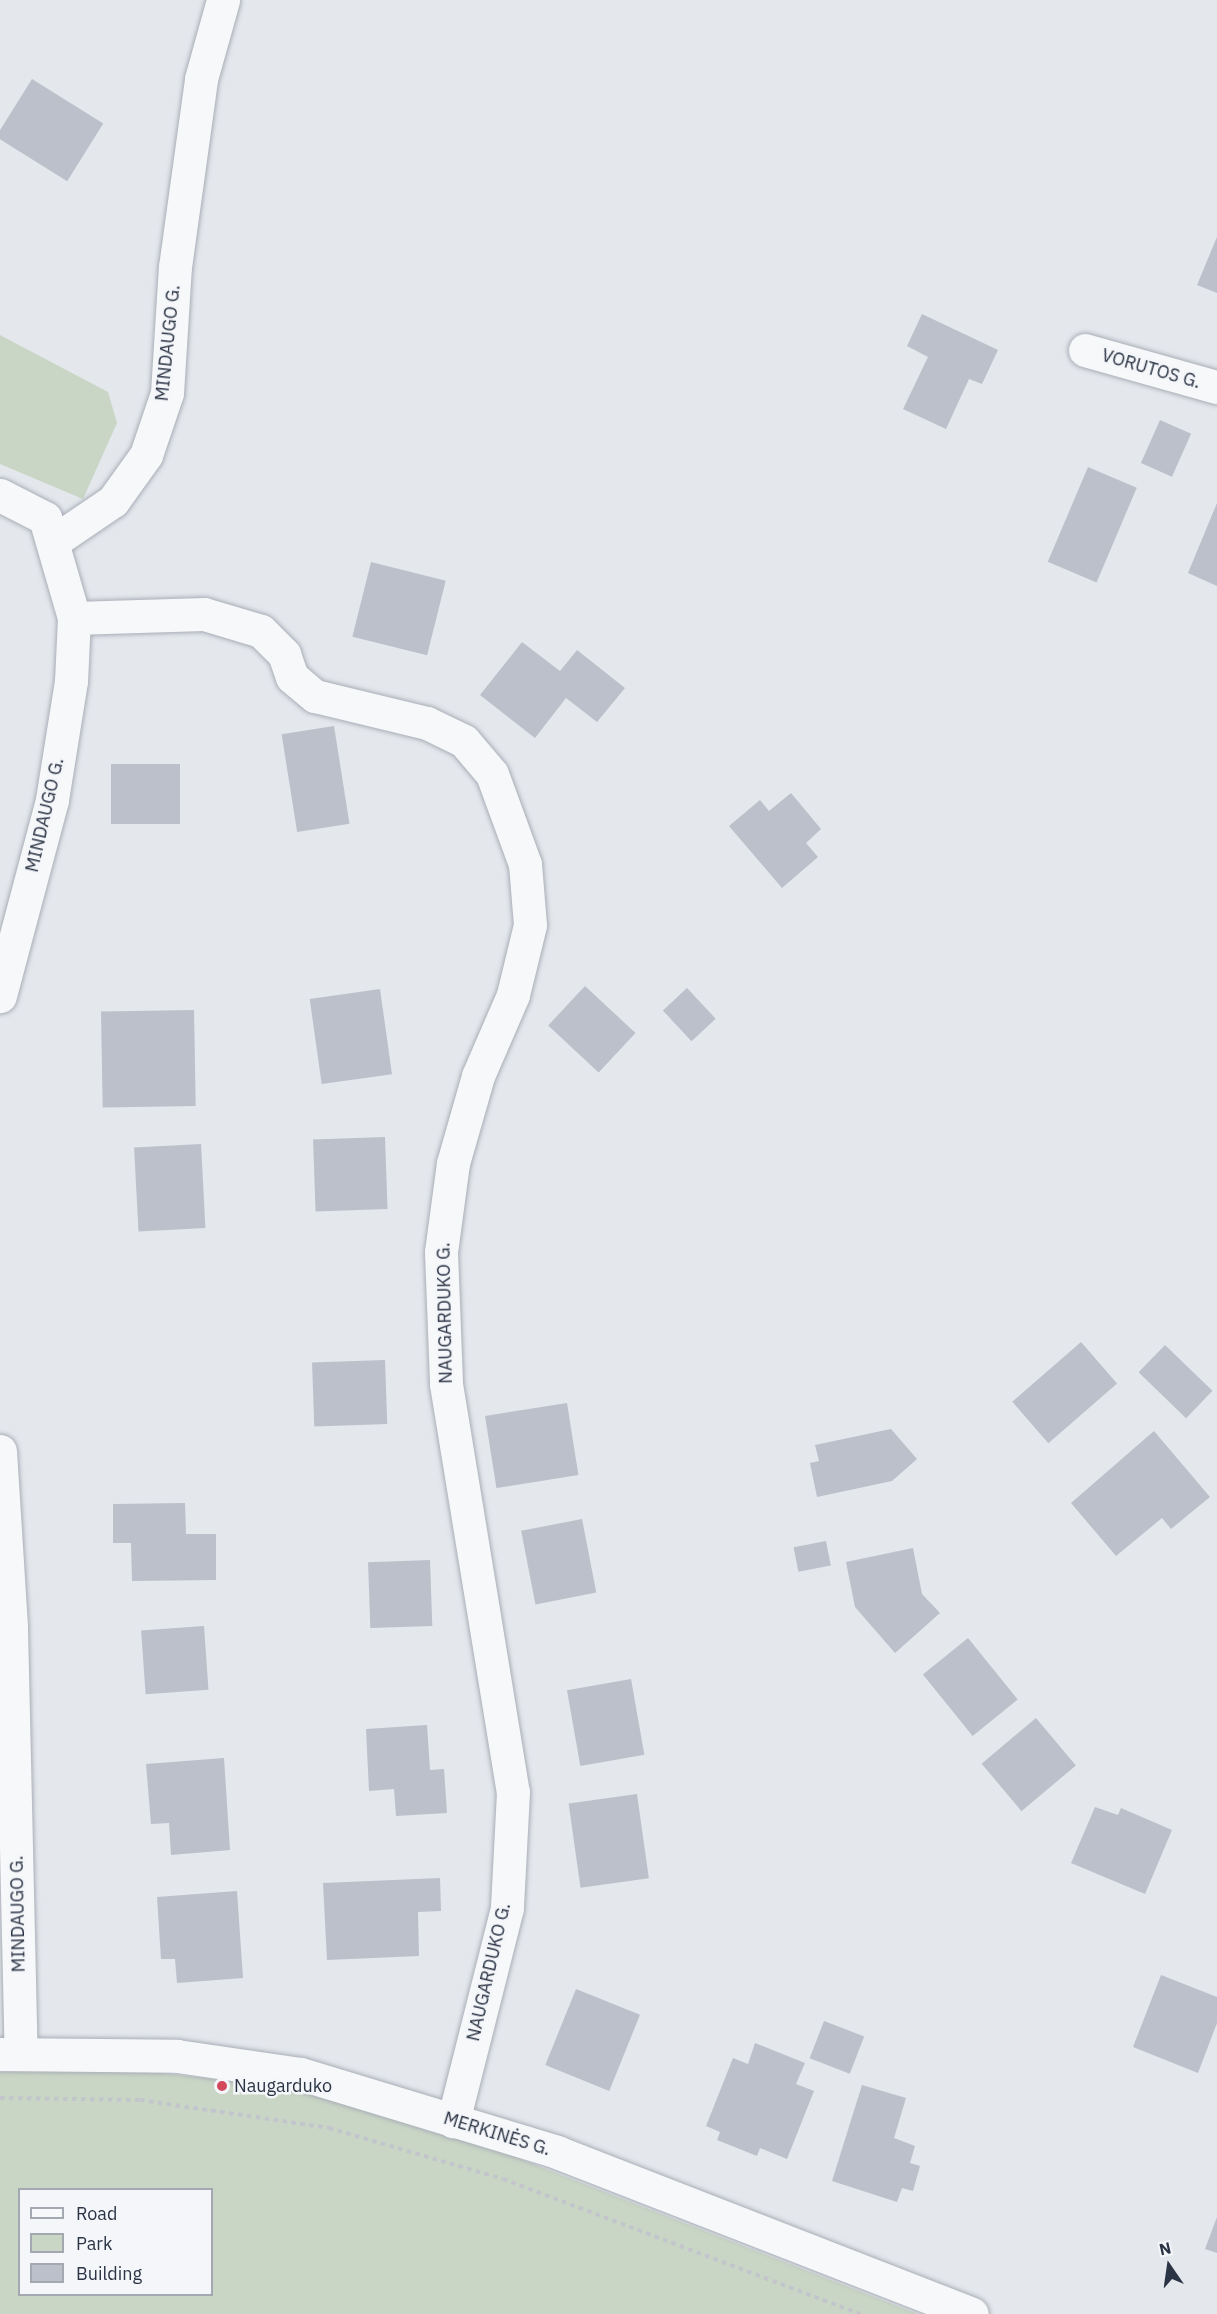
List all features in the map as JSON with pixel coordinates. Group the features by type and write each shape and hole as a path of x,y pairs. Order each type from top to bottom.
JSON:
{"street":[{"name":"MINDAUGO G.","path":"0,996 52,800 71,681 74,618 54,541 113,501 146,456 167,393 175,267 201,79 222,0"},
{"name":"VORUTOS G.","path":"1085,350 1217,387"},
{"path":"0,495 45,518 54,541"},
{"name":"NAUGARDUKO G.","path":"74,618 204,614 261,631 284,654 292,677 315,696 427,723 464,741 492,774 525,864 530,925 513,995 478,1076 453,1163 441,1252 446,1384 513,1792 507,1908 453,2121"},
{"name":"MINDAUGO G.","path":"0,1451 11,1627 10,2054"},
{"name":"MERKINĖS G.","path":"10,2054 177,2056 301,2074 557,2152 972,2314"}],"path":[{"path":"0,2098 140,2100 258,2114 340,2130 503,2179 860,2314"}],"green space":[{"path":"0,335 108,392 117,423 83,499 0,464"},
{"path":"121,2069 282,2086 484,2145 918,2314 0,2314 0,2072"}],"building":[{"path":"32,79 103,124 67,181 0,139 0,130"},
{"path":"1217,237 1217,293 1197,285"},
{"path":"922,314 998,350 982,384 969,379 946,429 903,409 928,357 907,346"},
{"path":"1160,420 1191,434 1172,477 1141,463"},
{"path":"1088,467 1137,488 1097,583 1048,562"},
{"path":"1217,503 1217,586 1188,573"},
{"path":"371,562 446,581 427,655 352,637"},
{"path":"522,642 560,671 577,650 625,688 597,722 566,698 535,738 480,695"},
{"path":"334,726 349,824 297,832 282,734"},
{"path":"111,764 180,764 180,824 111,824"},
{"path":"791,793 821,829 806,843 818,857 782,888 729,826 760,800 769,811"},
{"path":"585,986 635,1033 599,1073 548,1025"},
{"path":"687,988 716,1019 692,1041 663,1011"},
{"path":"380,989 392,1074 322,1084 310,999"},
{"path":"194,1010 196,1106 103,1108 101,1012"},
{"path":"385,1137 388,1209 316,1211 313,1140"},
{"path":"201,1144 205,1228 138,1231 134,1148"},
{"path":"1081,1342 1117,1384 1048,1443 1012,1402"},
{"path":"1165,1345 1212,1391 1186,1418 1139,1372"},
{"path":"385,1360 387,1424 314,1427 312,1363"},
{"path":"567,1403 578,1475 496,1488 485,1416"},
{"path":"891,1429 917,1459 892,1481 817,1497 810,1463 819,1461 815,1445"},
{"path":"1154,1431 1210,1497 1171,1529 1162,1518 1116,1556 1071,1503"},
{"path":"185,1503 186,1534 216,1534 216,1580 132,1581 131,1543 113,1543 113,1504"},
{"path":"582,1519 596,1593 535,1604 521,1531"},
{"path":"826,1541 831,1566 798,1572 794,1547"},
{"path":"913,1548 922,1594 940,1613 895,1653 855,1607 846,1562"},
{"path":"430,1560 432,1626 370,1628 368,1562"},
{"path":"204,1626 208,1690 146,1694 141,1630"},
{"path":"968,1638 1018,1699 973,1736 923,1675"},
{"path":"631,1679 644,1755 580,1766 567,1690"},
{"path":"1036,1718 1076,1765 1021,1811 982,1764"},
{"path":"427,1725 430,1770 444,1769 447,1813 396,1816 394,1789 369,1791 366,1729"},
{"path":"224,1758 230,1850 171,1855 169,1823 151,1824 146,1764"},
{"path":"637,1794 649,1878 581,1888 569,1804"},
{"path":"1095,1807 1118,1815 1121,1808 1172,1830 1145,1894 1071,1863"},
{"path":"440,1878 441,1911 418,1912 419,1956 327,1960 323,1883"},
{"path":"237,1891 243,1978 177,1983 175,1959 161,1959 157,1897"},
{"path":"1161,1975 1217,1997 1217,2023 1198,2073 1133,2047"},
{"path":"576,1989 640,2015 609,2091 545,2065"},
{"path":"824,2021 864,2036 850,2074 810,2058"},
{"path":"755,2043 805,2063 796,2084 814,2091 787,2159 760,2148 757,2156 717,2140 720,2132 706,2126 733,2058 748,2064"},
{"path":"862,2085 906,2098 894,2138 915,2146 910,2163 920,2166 913,2191 902,2188 897,2202 832,2181"},
{"path":"1217,2217 1217,2253 1205,2249"}],"place":[{"name":"Naugarduko","path":"222,2086"}]}
